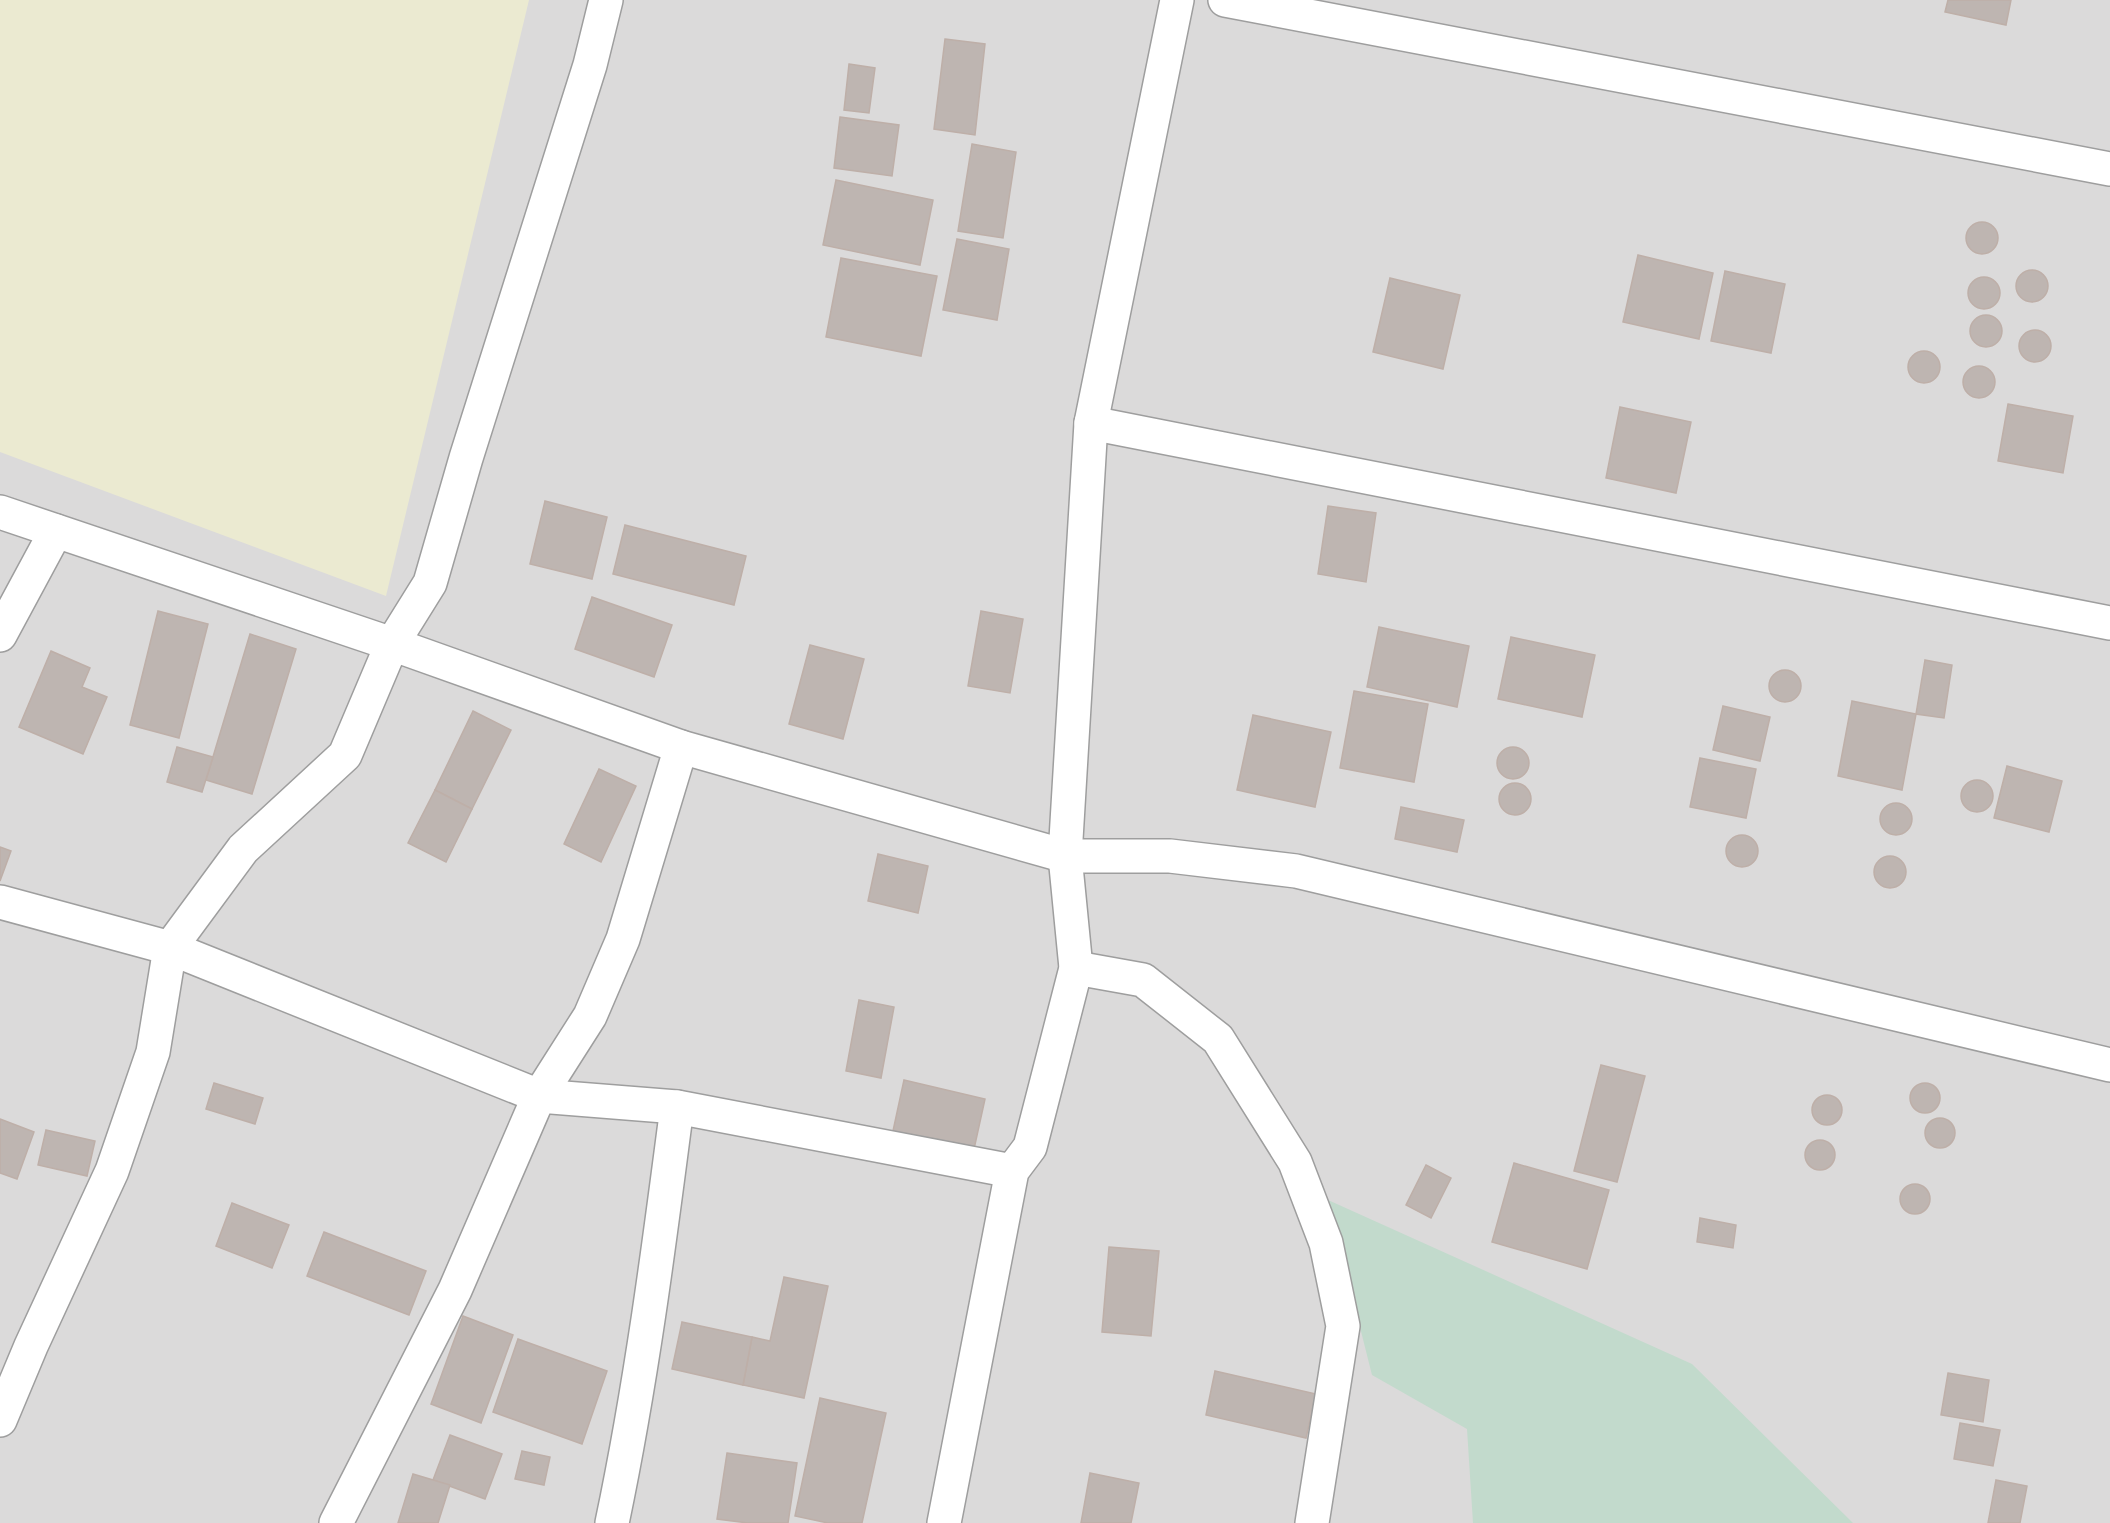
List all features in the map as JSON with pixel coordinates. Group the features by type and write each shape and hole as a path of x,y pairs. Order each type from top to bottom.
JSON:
{"street":[{"path":"0,1420 31,1346 112,1171 153,1052 170,948 243,849 345,755 392,644 430,583 466,458 590,65 606,0"},
{"path":"944,1523 1012,1171 1030,1147 1076,968 1065,856 1091,423 1177,0"},
{"path":"1225,0 2110,169"},
{"path":"1091,423 2110,623"},
{"path":"0,512 392,644 681,747 1065,856 1170,856 1296,871 2110,1065"},
{"path":"0,635 56,531"},
{"path":"336,1523 455,1290 539,1096 590,1016 623,939 681,747"},
{"path":"0,902 170,948 539,1096 677,1107 1012,1171"},
{"path":"1076,968 1143,980 1218,1039 1295,1162 1326,1243 1344,1326 1312,1523"},
{"path":"612,1523 627,1452 648,1328 677,1107"}],"shaded area":[{"path":"0,0 2110,0 2110,1523 0,1523"}],"green space":[{"path":"0,0 529,0 386,596 0,452"},
{"path":"1328,1200 1692,1364 1853,1523 1473,1523 1467,1429 1372,1375"}],"building":[{"path":"1948,0 2011,0 2006,25 1945,12"},
{"path":"945,39 985,44 975,135 934,129"},
{"path":"849,64 875,68 869,113 844,110"},
{"path":"840,117 899,125 892,176 834,168"},
{"path":"972,144 1016,152 1003,238 958,231"},
{"path":"836,180 933,200 920,265 823,245"},
{"path":"1982,222 1993,227 1998,238 1993,249 1982,254 1971,249 1966,238 1971,227"},
{"path":"957,239 1009,249 997,320 943,310"},
{"path":"1638,255 1713,273 1699,339 1623,322"},
{"path":"841,258 937,276 921,356 826,337"},
{"path":"2032,270 2043,275 2048,286 2043,297 2032,302 2021,297 2016,286 2021,275"},
{"path":"1725,271 1785,284 1771,353 1711,341"},
{"path":"1984,277 1995,282 2000,293 1995,304 1984,309 1973,304 1968,293 1973,282"},
{"path":"1390,278 1460,295 1443,369 1373,352"},
{"path":"1986,315 1997,320 2002,331 1997,342 1986,347 1975,342 1970,331 1975,320"},
{"path":"2035,330 2046,335 2051,346 2046,357 2035,362 2024,357 2019,346 2024,335"},
{"path":"1924,351 1935,356 1940,367 1935,378 1924,383 1913,378 1908,367 1913,356"},
{"path":"1979,366 1990,371 1995,382 1990,393 1979,398 1968,393 1963,382 1968,371"},
{"path":"2008,404 2073,416 2063,473 1998,461"},
{"path":"1620,407 1691,422 1676,493 1606,478"},
{"path":"545,501 607,517 592,579 530,564"},
{"path":"1328,506 1376,513 1366,582 1318,574"},
{"path":"625,525 746,556 734,605 613,574"},
{"path":"592,597 672,625 654,677 575,649"},
{"path":"158,611 208,624 179,738 130,725"},
{"path":"981,611 1023,619 1010,693 968,686"},
{"path":"1379,627 1469,646 1457,707 1367,687"},
{"path":"250,634 296,649 252,794 206,780"},
{"path":"1511,637 1595,655 1582,717 1498,699"},
{"path":"810,645 864,659 843,739 789,724"},
{"path":"51,651 90,668 82,687 107,697 83,754 19,727"},
{"path":"1925,660 1952,665 1944,718 1916,714"},
{"path":"1785,670 1796,675 1801,686 1796,697 1785,702 1774,697 1769,686 1774,675"},
{"path":"1354,691 1428,704 1414,782 1340,768"},
{"path":"1852,701 1916,714 1902,790 1838,776"},
{"path":"1723,706 1770,717 1760,761 1713,750"},
{"path":"473,711 511,730 472,809 435,790"},
{"path":"1253,715 1331,732 1315,807 1237,790"},
{"path":"177,747 213,757 202,792 167,782"},
{"path":"1513,747 1524,752 1529,763 1524,774 1513,779 1502,774 1497,763 1502,752"},
{"path":"1700,758 1756,769 1746,818 1690,807"},
{"path":"2007,766 2062,781 2049,832 1994,818"},
{"path":"599,769 636,786 601,862 564,844"},
{"path":"1977,780 1988,785 1993,796 1988,807 1977,812 1966,807 1961,796 1966,785"},
{"path":"1515,783 1526,788 1531,799 1526,810 1515,815 1504,810 1499,799 1504,788"},
{"path":"435,790 472,809 446,862 408,843"},
{"path":"1896,803 1907,808 1912,819 1907,830 1896,835 1885,830 1880,819 1885,808"},
{"path":"1401,807 1464,820 1457,852 1395,839"},
{"path":"1742,835 1753,840 1758,851 1753,862 1742,867 1731,862 1726,851 1731,840"},
{"path":"0,847 11,851 0,881"},
{"path":"878,854 928,866 918,913 868,901"},
{"path":"1890,856 1901,861 1906,872 1901,883 1890,888 1879,883 1874,872 1879,861"},
{"path":"859,1000 894,1007 881,1078 846,1071"},
{"path":"1601,1065 1645,1076 1617,1182 1574,1171"},
{"path":"904,1080 985,1099 974,1149 893,1131"},
{"path":"214,1083 263,1098 255,1124 206,1109"},
{"path":"1925,1083 1936,1087 1940,1098 1936,1109 1925,1113 1914,1109 1910,1098 1914,1087"},
{"path":"1827,1095 1838,1099 1842,1110 1838,1121 1827,1125 1816,1121 1812,1110 1816,1099"},
{"path":"1940,1118 1951,1122 1955,1133 1951,1144 1940,1148 1929,1144 1925,1133 1929,1122"},
{"path":"0,1119 34,1132 17,1179 0,1173"},
{"path":"46,1130 95,1141 87,1176 38,1165"},
{"path":"1820,1140 1831,1144 1835,1155 1831,1166 1820,1170 1809,1166 1805,1155 1809,1144"},
{"path":"1514,1163 1609,1190 1587,1269 1492,1242"},
{"path":"1426,1165 1451,1178 1431,1218 1406,1205"},
{"path":"1915,1184 1926,1188 1930,1199 1926,1210 1915,1214 1904,1210 1900,1199 1904,1188"},
{"path":"232,1203 289,1225 272,1268 216,1246"},
{"path":"1700,1218 1736,1225 1733,1248 1697,1242"},
{"path":"324,1232 426,1271 409,1315 307,1276"},
{"path":"1109,1247 1159,1251 1151,1336 1102,1332"},
{"path":"784,1277 828,1286 804,1398 743,1385 752,1337 770,1341"},
{"path":"463,1316 513,1335 481,1423 431,1404"},
{"path":"682,1322 752,1337 743,1385 672,1369"},
{"path":"518,1339 607,1371 582,1444 493,1412"},
{"path":"1215,1371 1316,1394 1306,1438 1206,1415"},
{"path":"1948,1373 1989,1380 1983,1422 1941,1415"},
{"path":"820,1398 886,1413 862,1523 828,1523 795,1516"},
{"path":"1960,1423 2000,1430 1993,1466 1954,1459"},
{"path":"450,1435 502,1454 485,1499 433,1480"},
{"path":"522,1451 550,1457 544,1485 515,1479"},
{"path":"727,1453 797,1463 788,1523 748,1523 717,1519"},
{"path":"1090,1473 1139,1483 1131,1523 1081,1523"},
{"path":"413,1474 450,1485 438,1523 398,1523"},
{"path":"1996,1480 2027,1486 2020,1523 1988,1523"}]}
